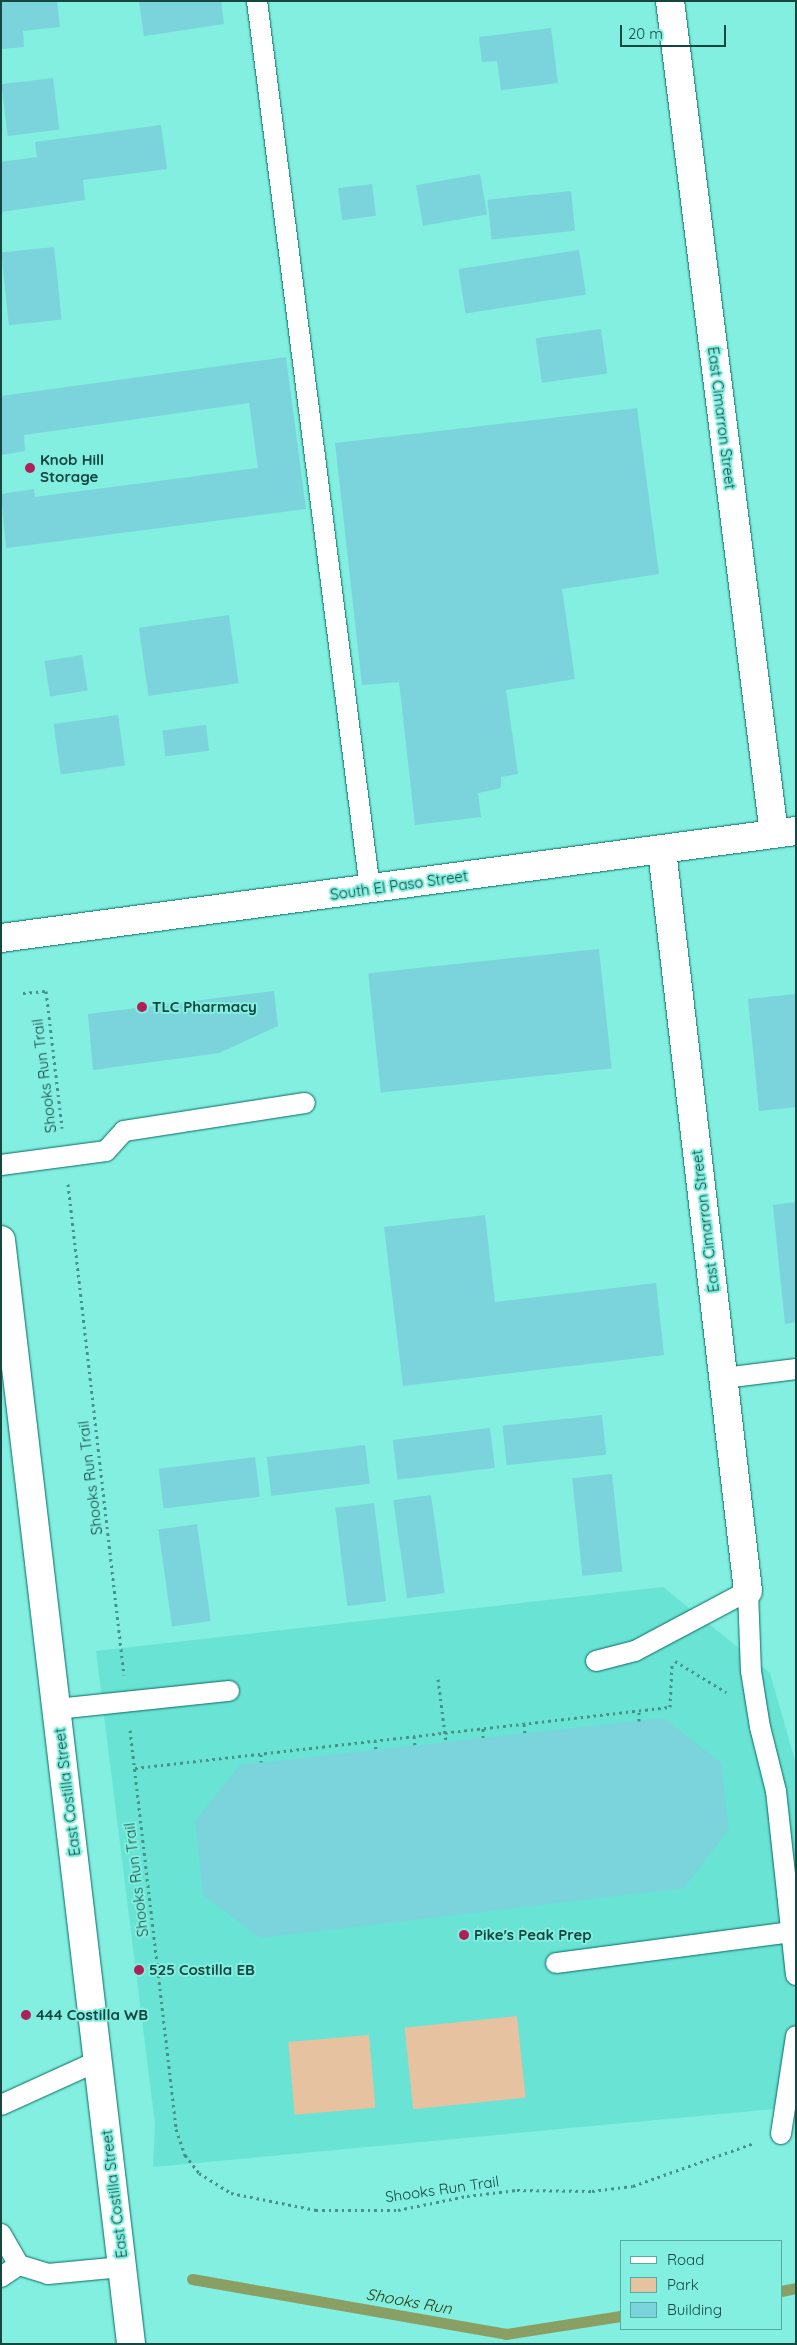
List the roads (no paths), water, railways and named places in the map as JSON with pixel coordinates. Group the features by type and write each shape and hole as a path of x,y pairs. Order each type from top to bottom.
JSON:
{"street":[{"name":"East Cimarron Street","path":"670,1 785,833"},
{"name":"South El Paso Street","path":"1,938 785,833"},
{"name":"East Cimarron Street","path":"662,850 748,1591"},
{"name":"East Costilla Street","path":"1,1240 131,2344"}],"lane":[{"path":"257,1 370,888"},
{"path":"1,1165 106,1151 124,1131 305,1103"},
{"path":"724,1378 796,1369"},
{"path":"596,1661 635,1651 748,1591 751,1671 756,1703 776,1791 796,1975"},
{"path":"57,1710 229,1691"},
{"path":"556,1963 791,1932"},
{"path":"781,2134 796,2036"},
{"path":"1,2105 98,2061"},
{"path":"1,2234 19,2266 48,2274 122,2267"},
{"path":"1,2277 19,2266"}],"waterway":[{"name":"Shooks Run","path":"192,2279 506,2334 620,2316"},
{"name":"Shooks Run","path":"782,2291 796,2288"}],"place":[{"name":"Knob Hill Storage","path":"30,468"},
{"name":"TLC Pharmacy","path":"142,1007"},
{"name":"Pike's Peak Prep","path":"464,1935"},
{"name":"525 Costilla EB","path":"139,1970"},
{"name":"444 Costilla WB","path":"26,2015"}]}
